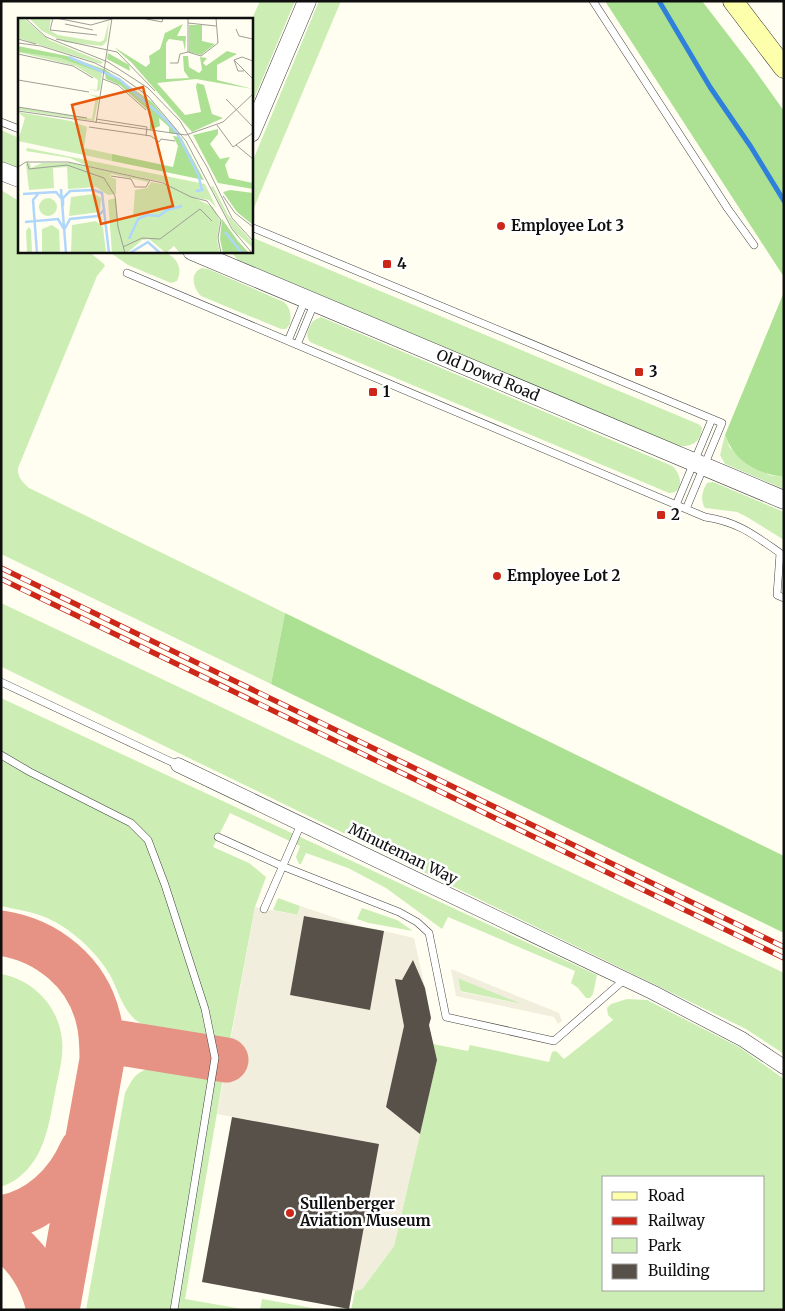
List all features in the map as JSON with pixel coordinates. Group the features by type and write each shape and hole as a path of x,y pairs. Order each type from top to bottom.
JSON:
{"main road":[{"path":"733,1 784,68"}],"street":[{"path":"252,130 307,1"},
{"path":"1,171 18,178"},
{"name":"Old Dowd Road","path":"197,252 784,500"},
{"name":"Minuteman Way","path":"178,765 625,979 742,1039 784,1067"}],"lane":[{"path":"593,1 728,209 754,245"},
{"path":"1,122 18,130"},
{"path":"252,227 722,423 676,505"},
{"path":"127,273 686,510 705,517 739,525 780,553 777,595 784,598"},
{"path":"288,341 310,301"},
{"path":"297,345 310,301"},
{"path":"686,510 712,418"},
{"name":"Minuteman Way","path":"1,682 178,765"},
{"path":"1,755 30,772 103,807 131,823 148,840 165,885 205,1009 216,1058 174,1310"},
{"path":"264,909 301,824"},
{"path":"218,837 282,866 399,912 417,922 429,933 446,1017 554,1041 625,979"}],"green space":[{"path":"260,1 295,1 252,104 252,19"},
{"path":"319,1 341,1 252,213 252,163"},
{"path":"605,1 702,1 784,111 784,277"},
{"path":"1,130 18,138 18,169 1,162"},
{"path":"1,190 18,200 18,252 89,252 105,266 97,276 18,468 20,479 29,488 285,613 271,684 1,554"},
{"path":"252,237 698,424 702,427 701,433 697,441 690,445 675,445 238,260 231,252 252,252"},
{"path":"109,252 162,252 170,255 177,262 179,276 177,281 171,283 128,265"},
{"path":"202,268 284,302 290,312 290,324 286,329 281,329 201,296 194,285 194,277 195,273"},
{"path":"784,292 784,477 764,473 748,465 734,452 725,435"},
{"path":"321,317 670,465 677,471 680,485 674,492 669,493 310,342 307,336 309,329 313,321"},
{"path":"725,435 730,448 769,475 784,477 784,489 725,464 720,455"},
{"path":"713,482 784,512 784,540 737,512 705,508 702,502 703,492 707,483"},
{"path":"1,603 784,973 784,1054 746,1029 2,667"},
{"path":"285,613 784,856 784,933 271,684"},
{"path":"1,698 597,975 593,994 590,998 586,998 571,983 575,971 448,917 442,929 386,888 348,868 306,853 301,864 299,864 296,857 300,846 230,813 213,847 249,863 266,877 255,907 230,1040 171,1032 140,1023 134,1019 126,1008 104,966 81,940 52,920 27,911 1,906"},
{"path":"278,898 300,906 298,915 273,910"},
{"path":"362,908 397,920 413,931 357,919"},
{"path":"1,974 24,982 43,997 50,1006 60,1028 62,1053 50,1116 40,1150 27,1170 16,1179 1,1187"},
{"path":"458,978 526,1005 460,991"},
{"path":"627,999 647,1000 739,1047 784,1079 784,1310 351,1310 355,1291 362,1289 394,1246 437,1060 433,1044 468,1051 470,1045 549,1062 552,1052 556,1051 564,1059 613,1020 608,1015 607,1008 611,1004"},
{"path":"156,1067 223,1078 185,1299 248,1310 86,1310 125,1093 136,1075 144,1070"},
{"path":"262,1299 324,1310 260,1310"}],"shaded area":[{"path":"300,906 366,928 304,916 290,995 369,1010 384,931 414,938 425,988 413,961 404,977 405,981 395,979 404,1026 386,1107 420,1134 394,1246 362,1289 355,1291 352,1290 379,1144 217,1114 255,907 297,915"},
{"path":"451,969 559,1013 562,1021 558,1024 554,1017 456,996","holes":["458,978 522,1004 461,992"]}],"building":[{"path":"304,916 384,931 370,1010 290,995"},
{"path":"413,960 425,988 431,1018 429,1025 437,1060 420,1134 386,1107 404,1026 395,979 402,980"},
{"name":"Sullenberger Aviation Museum","path":"232,1117 379,1144 349,1309 202,1282"}],"waterway":[{"path":"659,1 710,87 751,147 784,201"}],"taxiway":[{"path":"1,933 34,943 63,961 85,986 93,1001 100,1028 102,1060 57,1310"},
{"path":"102,1040 226,1060"},
{"path":"1,1218 28,1210 50,1195 68,1174 82,1150"},
{"path":"1,1238 26,1260 38,1278 49,1310"}],"railway":[{"path":"1,568 784,947"},
{"path":"1,579 784,958"}],"place":[{"name":"Employee Lot 3","path":"501,226"},
{"name":"4","path":"387,264"},
{"name":"3","path":"639,372"},
{"name":"1","path":"373,392"},
{"name":"2","path":"661,515"},
{"name":"Employee Lot 2","path":"497,576"},
{"name":"Sullenberger Aviation Museum","path":"290,1213"}]}
